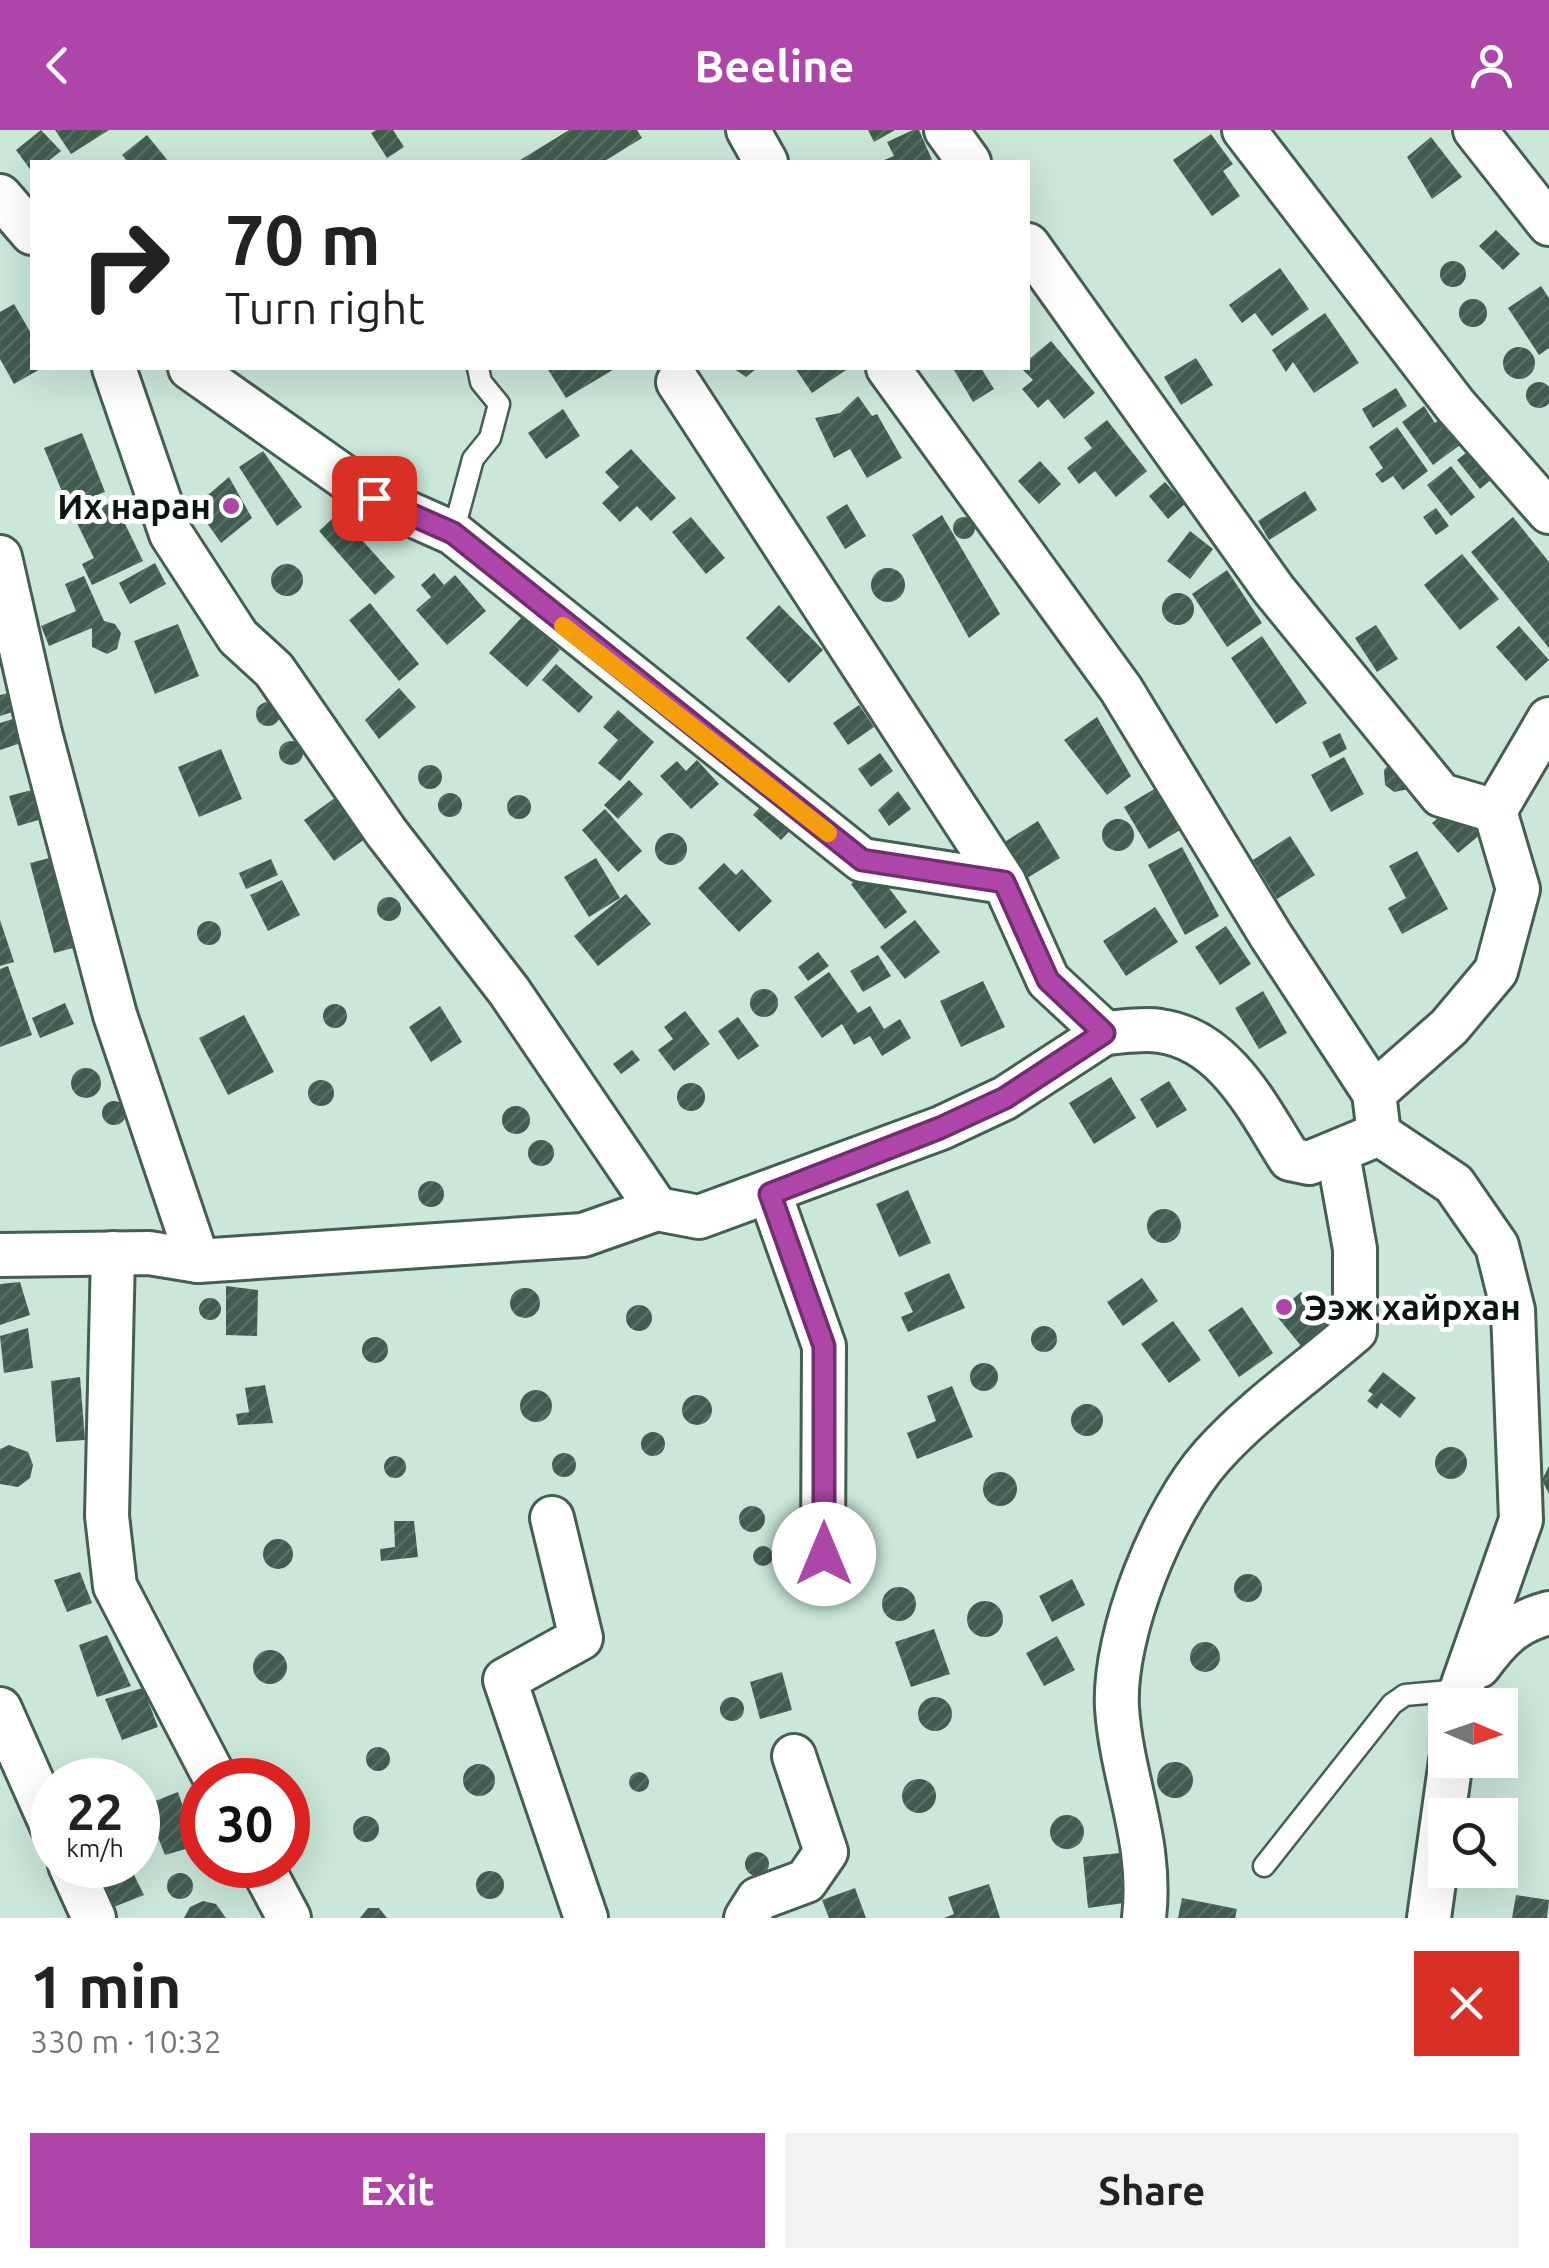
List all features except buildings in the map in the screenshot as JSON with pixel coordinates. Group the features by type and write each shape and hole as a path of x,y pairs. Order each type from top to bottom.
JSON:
{"street":[{"path":"748,130 765,160"},
{"path":"946,130 968,160"},
{"path":"1244,130 1455,405 1549,512"},
{"path":"1475,130 1549,224"},
{"path":"0,196 30,230"},
{"path":"1030,248 1274,590 1440,796 1495,811"},
{"path":"115,370 170,534 238,637 274,670 386,832 509,991 657,1208"},
{"path":"193,370 374,498 453,533 862,860 1004,882"},
{"path":"889,370 1121,690 1376,1114 1454,1184 1497,1246 1514,1310 1521,1520 1463,1688"},
{"path":"678,382 1004,882 1048,980 1104,1033"},
{"path":"0,557 40,733 115,1015 198,1261"},
{"path":"0,1255 149,1253 198,1261 583,1235 657,1208 699,1218 940,1128 1005,1098 1104,1033 1159,1030 1199,1042 1238,1078 1290,1159 1309,1163 1338,1154 1496,971 1518,889 1495,811 1549,719"},
{"path":"1144,1918 1148,1879 1118,1708 1122,1644 1166,1526 1212,1456 1356,1330 1355,1248 1338,1154"},
{"path":"770,1194 824,1346 824,1554"},
{"path":"112,1253 108,1516 116,1586 205,1758"},
{"path":"1516,1350 1549,1314"},
{"path":"552,1518 580,1638 504,1680 586,1918"},
{"path":"1467,1688 1502,1635 1523,1620 1549,1613"},
{"path":"0,1709 30,1776"},
{"path":"746,1918 758,1899 806,1881 826,1852 794,1756"},
{"path":"1429,1918 1449,1778"},
{"path":"80,1888 93,1918"},
{"path":"273,1888 288,1918"}],"lane":[{"path":"453,533 473,459 490,438 500,404 481,382 478,370"},
{"path":"1264,1866 1392,1704 1405,1695 1428,1696"}],"slow traffic":[{"path":"563,626 828,833"}],"place":[{"name":"Их наран","path":"231,506"},
{"name":"Ээж хайрхан","path":"1284,1307"}],"route":[{"path":"374,498 453,533 565,627 862,860 1004,882 1048,980 1104,1033 1005,1098 940,1128 770,1194 824,1346 824,1554"}]}
